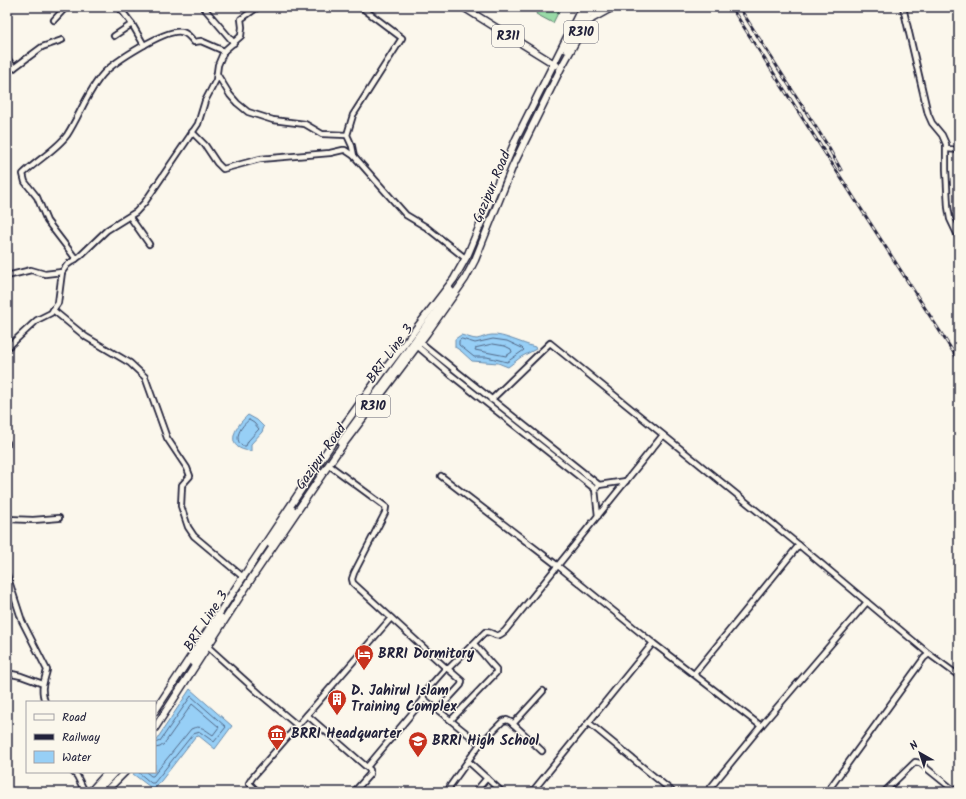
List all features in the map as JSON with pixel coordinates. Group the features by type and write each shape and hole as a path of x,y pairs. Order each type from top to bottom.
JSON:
{"main road":[{"name":"R311","path":"463,7 558,66"},
{"name":"R310","path":"558,66 582,7"},
{"name":"BRT Line 3","path":"156,719 281,528 354,423 452,290 465,270 471,259 511,161 582,21 587,7"},
{"name":"BRT Line 3","path":"582,21 589,14 601,7"},
{"name":"R310","path":"558,66 587,23 613,7"},
{"name":"Gazipur Road","path":"156,710 345,424 454,279 465,258 516,139 558,66"},
{"name":"Gazipur Road","path":"156,726 255,573 329,465 419,344 465,279 475,260 512,168 558,66"},
{"path":"90,792 107,773"},
{"path":"96,792 114,773"},
{"path":"105,792 124,773"}],"street":[{"path":"54,20 66,7"},
{"path":"119,7 132,24 144,45"},
{"path":"7,348 37,320 53,310 58,303 62,272 67,265 107,230 119,221 130,217 145,202 198,124 205,102 216,80 218,65 224,51 241,36 241,19 258,7"},
{"path":"354,156 352,146 347,135 353,115 402,38 361,7"},
{"path":"903,7 928,114 942,135 947,148 946,169 948,207 950,219 959,238"},
{"path":"204,8 234,43"},
{"path":"114,36 132,24"},
{"path":"76,258 47,221 36,197 25,182 24,174 33,164 57,145 66,135 90,91 103,74 117,61 144,45 170,33 183,32 194,42 201,41 224,51"},
{"path":"7,73 42,47 62,40"},
{"path":"7,58 14,68"},
{"path":"217,74 230,95 248,112 273,120 305,124 322,134 347,135"},
{"path":"192,132 205,145 223,169 260,160 330,153 345,150 354,156 406,215 426,227 465,258"},
{"path":"947,148 959,150"},
{"path":"130,217 149,244"},
{"path":"7,276 31,270 45,274 62,272"},
{"path":"53,310 86,337 130,363 145,376 168,438 187,468 190,476 182,485 181,506 188,527 194,536 243,577"},
{"path":"491,400 550,343 799,545 929,654 959,676"},
{"path":"419,344 599,485"},
{"path":"419,344 450,374 595,489 598,516"},
{"path":"367,768 424,699 423,694 427,688 485,632 489,632 497,636 505,631 663,435"},
{"path":"329,465 386,507 385,513 352,579 353,583 447,669 461,679 461,685 438,710"},
{"path":"441,476 761,726"},
{"path":"595,489 599,485 626,481"},
{"path":"7,519 26,520 59,518"},
{"path":"694,674 799,545"},
{"path":"7,575 22,621 47,670 42,694 45,701"},
{"path":"707,792 761,726 867,602"},
{"path":"258,792 249,783 252,778 391,618"},
{"path":"532,792 653,643"},
{"path":"451,720 496,673 496,669 474,644"},
{"path":"208,647 298,726"},
{"path":"827,792 924,658 929,654"},
{"path":"7,673 21,676 43,684"},
{"path":"513,724 543,691"},
{"path":"424,699 480,744"},
{"path":"307,715 370,770 370,774 354,792"},
{"path":"449,792 448,790 450,786 469,762 480,744 503,721 507,720 513,724 542,751"},
{"path":"589,723 673,792"},
{"path":"469,762 502,792"},
{"path":"884,792 915,762 920,763 958,792"},
{"path":"74,773 85,792"},
{"path":"475,792 487,778"}],"green space":[{"path":"539,7 561,7 553,23 536,14"}],"water":[{"path":"461,335 477,339 490,335 497,335 535,347 536,349 521,357 508,367 498,363 472,361 455,347 455,339"},
{"path":"248,415 257,420 264,427 262,432 251,444 251,451 237,446 234,442 235,432 238,426"},
{"path":"190,689 232,726 215,749 199,736 195,737 154,790 133,774 156,773 156,740"}],"railway":[{"path":"731,7 959,361"},
{"path":"739,7 826,143 841,170"}],"place":[{"name":"BRRI Dormitory","path":"364,671"},
{"name":"D. Jahirul Islam Training Complex","path":"337,716"},
{"name":"BRRI Headquarter","path":"277,751"},
{"name":"BRRI High School","path":"418,758"}]}
